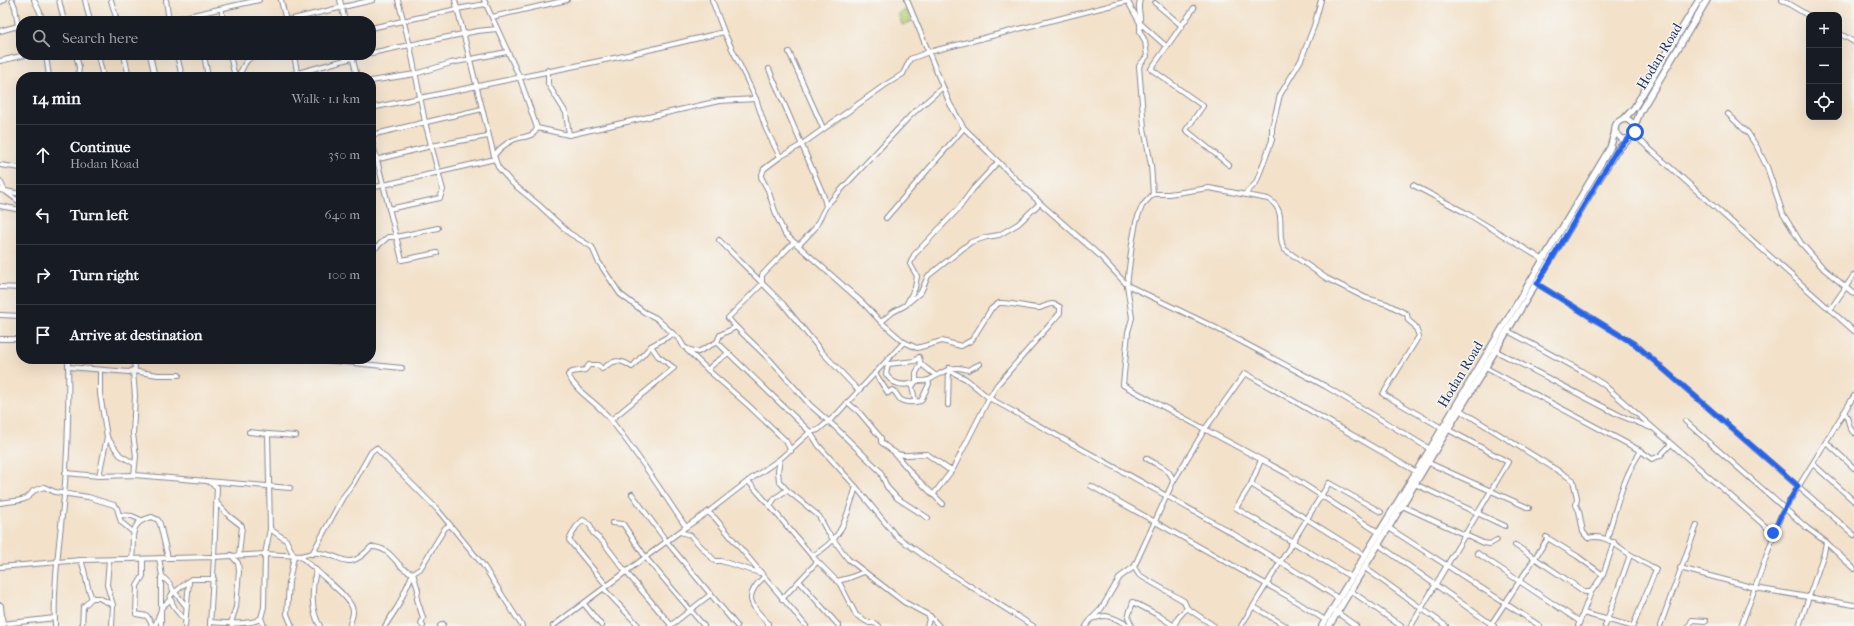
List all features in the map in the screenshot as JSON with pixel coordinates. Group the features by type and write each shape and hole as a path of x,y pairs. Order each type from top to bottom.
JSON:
{"highway":[{"path":"0,606 2,625"}],"main road":[{"name":"Hodan Road","path":"1322,626 1610,148 1618,122 1624,119 1634,108 1699,0"},
{"name":"Hodan Road","path":"1330,626 1616,151 1634,135 1635,125 1640,112 1707,0"},
{"path":"1624,119 1630,120 1635,125"},
{"path":"1615,132 1619,138 1629,139"}],"street":[{"path":"0,2 4,0"},
{"path":"12,0 16,16"},
{"path":"34,0 41,16"},
{"path":"59,0 63,16"},
{"path":"85,0 89,16"},
{"path":"111,0 116,16"},
{"path":"166,0 168,16"},
{"path":"186,16 259,0"},
{"path":"280,0 284,16"},
{"path":"340,0 344,16"},
{"path":"307,16 373,0"},
{"path":"389,209 440,198 442,190 439,173 425,122 404,20 398,0"},
{"path":"455,0 471,58 488,136 498,167 512,183 539,205 569,233 592,247 598,261 620,294 644,312 656,318 680,340 684,347 708,370 786,441 791,450"},
{"path":"492,17 567,0"},
{"path":"712,0 724,32 756,98 766,129 780,157"},
{"path":"907,0 950,104 964,128 1040,203 1099,254 1127,285 1214,327 1324,386 1430,449"},
{"path":"1140,0 1138,6 1141,16 1140,32 1145,41 1147,56 1139,66 1140,86 1144,128 1151,165 1153,194 1142,206 1136,222 1132,244 1127,285 1132,318 1128,332 1123,385 1286,473 1378,532"},
{"path":"1245,194 1256,183 1266,159 1272,140 1272,128 1280,95 1301,60 1314,26 1321,0"},
{"path":"1782,0 1806,14"},
{"path":"933,495 953,469 989,398 1004,376 1060,313 1060,307 1056,303 1051,303 1040,308 1021,304 1015,306 999,303 991,309 972,340 961,346 942,341 917,348 904,342 864,304 793,243 785,234 776,217 768,190 761,177 764,169 903,74 910,59 929,52 1128,1 1140,23 1167,47"},
{"path":"376,27 485,2 519,76 537,128 536,132 531,136 515,139 499,149 494,157 439,173 376,187"},
{"path":"1155,3 1182,26"},
{"path":"1194,8 1151,69 1203,106 1186,130 1229,166"},
{"path":"222,9 222,16"},
{"path":"0,31 16,27"},
{"path":"376,52 497,29"},
{"path":"376,107 548,70 619,57 724,32"},
{"path":"1842,35 1854,42"},
{"path":"376,81 416,74 451,62 507,52"},
{"path":"789,52 823,128"},
{"path":"0,61 16,57"},
{"path":"47,60 48,72"},
{"path":"77,60 78,72"},
{"path":"99,60 102,72"},
{"path":"125,60 128,72"},
{"path":"151,60 154,72"},
{"path":"178,60 181,72"},
{"path":"205,60 207,72"},
{"path":"231,60 235,72"},
{"path":"241,72 246,60"},
{"path":"295,60 297,72"},
{"path":"307,72 341,60"},
{"path":"353,60 356,72"},
{"path":"769,69 823,194 826,206"},
{"path":"548,70 548,84 566,113 569,135"},
{"path":"793,243 800,244 815,228 826,206 916,111 943,87"},
{"path":"537,128 569,135 719,101 756,98"},
{"path":"376,134 482,109"},
{"path":"1728,114 1748,133 1757,147 1767,167 1783,214 1801,243 1824,269 1854,294"},
{"path":"886,218 964,128"},
{"path":"1634,135 1854,331"},
{"path":"377,158 488,136"},
{"path":"376,154 402,260 437,253"},
{"path":"906,305 917,281 917,276 910,264 914,255 959,208 977,184 998,162"},
{"path":"0,165 16,167"},
{"path":"0,181 2,190 16,200"},
{"path":"1413,185 1466,212 1542,259"},
{"path":"1153,194 1169,194 1209,188 1245,194 1268,199 1274,202 1280,211 1282,224 1280,235 1284,249 1326,278 1366,298 1387,304 1407,314 1408,320 1415,326 1419,336 1383,394 1442,428"},
{"path":"2,190 16,193"},
{"path":"882,322 893,312 906,305 921,292 928,276 971,242 1000,235 1012,229 1040,203"},
{"path":"0,206 16,209"},
{"path":"376,247 388,236 396,237 438,228"},
{"path":"719,240 783,304 822,352 858,390"},
{"path":"793,243 762,275 762,284 728,318 771,361 810,404 880,471 887,488 897,498 928,518"},
{"path":"1830,310 1854,275"},
{"path":"1537,284 1636,345 1852,534 1854,526"},
{"path":"0,287 16,288"},
{"path":"0,315 16,316"},
{"path":"684,347 698,352 717,342 720,335 736,326"},
{"path":"1508,331 1603,384 1773,533"},
{"path":"673,334 651,346 632,367 626,362 617,360 612,361 602,369 598,365 589,365 585,370 572,372 568,375 572,384 611,420 686,526"},
{"path":"0,339 16,340"},
{"path":"717,342 810,432 819,446 856,487 896,536 937,565 1033,626"},
{"path":"553,626 646,558 686,526 708,512 748,481 780,459 810,432 818,430 828,422 886,363 904,342"},
{"path":"611,420 674,368 658,356 651,346"},
{"path":"917,348 916,354 919,357 921,364 935,375"},
{"path":"1496,351 1619,415 1655,430"},
{"path":"708,370 710,366 718,362 728,353"},
{"path":"886,363 915,361 919,357"},
{"path":"886,363 886,374 889,380 897,385 928,380 949,368 968,370 980,364"},
{"path":"134,364 135,369 133,371 135,396 133,434 136,456 134,475"},
{"path":"363,364 402,368"},
{"path":"914,400 912,387 921,364"},
{"path":"55,626 58,562 64,493 68,367 133,371 158,375 180,375"},
{"path":"949,368 952,372 966,380 989,398 1281,561 1338,598"},
{"path":"948,405 949,368"},
{"path":"1486,368 1642,451 1652,459 1660,456 1671,444"},
{"path":"98,476 107,437 100,394 100,370"},
{"path":"875,373 888,393 892,390 901,400 909,402 914,400 921,401 929,384 928,380"},
{"path":"1086,626 1101,609 1120,577 1134,567 1173,482 1204,429 1244,373 1415,471"},
{"path":"1741,626 1773,533 1785,508 1854,396"},
{"path":"848,402 859,412 881,438 881,442 895,454 933,495 944,504"},
{"path":"1460,410 1570,477 1575,484 1576,505 1579,511 1583,532 1588,538 1607,539 1614,542 1630,555 1656,569 1632,626 1583,613"},
{"path":"1844,412 1849,419 1850,428 1854,432"},
{"path":"1685,421 1807,528 1826,542 1854,569"},
{"path":"1411,626 1508,462 1449,430"},
{"path":"249,432 296,436"},
{"path":"264,626 261,618 264,608 265,554 270,529 268,434"},
{"path":"107,437 120,455 135,464"},
{"path":"1826,442 1854,468"},
{"path":"312,554 343,497 353,484 371,452 376,448 437,509 483,565 522,626"},
{"path":"1607,539 1620,492 1633,463 1642,451"},
{"path":"895,454 908,456 927,454 948,469 953,469"},
{"path":"1146,458 1167,469 1173,482"},
{"path":"780,459 778,478 787,490 819,516 848,559 908,605 930,616 939,626"},
{"path":"1261,460 1251,484 1236,508 1351,577"},
{"path":"1429,463 1529,508"},
{"path":"1813,464 1854,501"},
{"path":"65,473 98,476 134,475 290,488"},
{"path":"748,481 817,562 837,581 856,615 869,623 874,623 880,626"},
{"path":"209,482 217,487 214,579 210,624 231,625 258,621 261,618"},
{"path":"1241,626 1329,483 1381,512"},
{"path":"1251,484 1364,555"},
{"path":"1415,484 1505,526"},
{"path":"1091,486 1155,521 1325,620"},
{"path":"0,503 27,499 31,497 33,491 44,487 55,492 88,497 114,505 123,524 133,532"},
{"path":"812,556 834,540 843,528 856,487"},
{"path":"770,506 775,498 787,490"},
{"path":"632,494 667,542 737,626"},
{"path":"216,502 229,516 242,526 239,555"},
{"path":"1402,506 1465,535 1490,544 1497,540"},
{"path":"708,512 716,518 760,573 806,626"},
{"path":"120,515 132,516 141,520 152,517 158,520 168,558"},
{"path":"132,559 134,550 133,532 141,520"},
{"path":"639,626 605,588 569,540 576,526 583,520 590,525 593,533 603,542 626,572 671,625 711,594"},
{"path":"612,523 623,524 646,558 704,626"},
{"path":"385,626 398,606 414,573 420,569 445,528 450,525"},
{"path":"1660,626 1697,525"},
{"path":"1389,528 1540,626"},
{"path":"270,529 286,540 294,556 289,582 287,614 292,626"},
{"path":"680,532 690,535 715,561 721,561 760,573"},
{"path":"1379,545 1492,625 1504,603 1535,558 1547,537 1603,575"},
{"path":"1578,626 1591,592 1603,575 1614,542"},
{"path":"1799,626 1824,553 1826,542"},
{"path":"1515,545 1585,592 1591,592"},
{"path":"0,567 81,560 214,557 265,554 300,556 319,553 344,562 363,556 371,547 377,547 387,551 407,572 414,573"},
{"path":"1477,553 1580,621"},
{"path":"231,555 238,563 239,571 236,607 231,625"},
{"path":"1605,626 1630,555"},
{"path":"300,556 342,594 353,609 350,624 351,626"},
{"path":"159,558 162,576 161,626"},
{"path":"143,559 143,576 137,586 136,614 147,616 154,626"},
{"path":"81,560 87,577 87,587 92,598"},
{"path":"109,560 107,585 112,605 112,626"},
{"path":"782,599 817,562"},
{"path":"1134,567 1139,575 1184,601 1187,608 1214,626"},
{"path":"1365,568 1446,626"},
{"path":"1680,568 1754,588 1854,605"},
{"path":"316,570 313,587 313,600 316,620 320,626"},
{"path":"837,581 864,572"},
{"path":"414,573 418,590 417,598 423,618 421,624 423,626"},
{"path":"162,576 170,584 174,592 186,606"},
{"path":"764,577 752,590 750,597 753,608 768,623 768,626"},
{"path":"185,620 174,609 171,594 194,579 214,579"},
{"path":"799,581 839,626"},
{"path":"185,626 189,582"},
{"path":"1351,591 1401,626"},
{"path":"82,626 83,607 92,598 99,598 112,605"},
{"path":"154,626 162,607 171,599"},
{"path":"1131,626 1128,617 1133,602 1174,626 1178,618 1187,608"},
{"path":"584,604 602,626"},
{"path":"1254,607 1286,626"},
{"path":"1332,609 1356,626"},
{"path":"927,626 930,616"},
{"path":"1092,618 1096,619 1103,616 1111,617 1131,626"},
{"path":"2,625 55,618"},
{"path":"1689,626 1692,620 1706,621"}],"green space":[{"path":"908,10 911,22 902,25 898,13"}],"route":[{"path":"1635,132 1634,135 1616,151 1537,284 1636,345 1798,486 1781,515 1773,533"}]}
